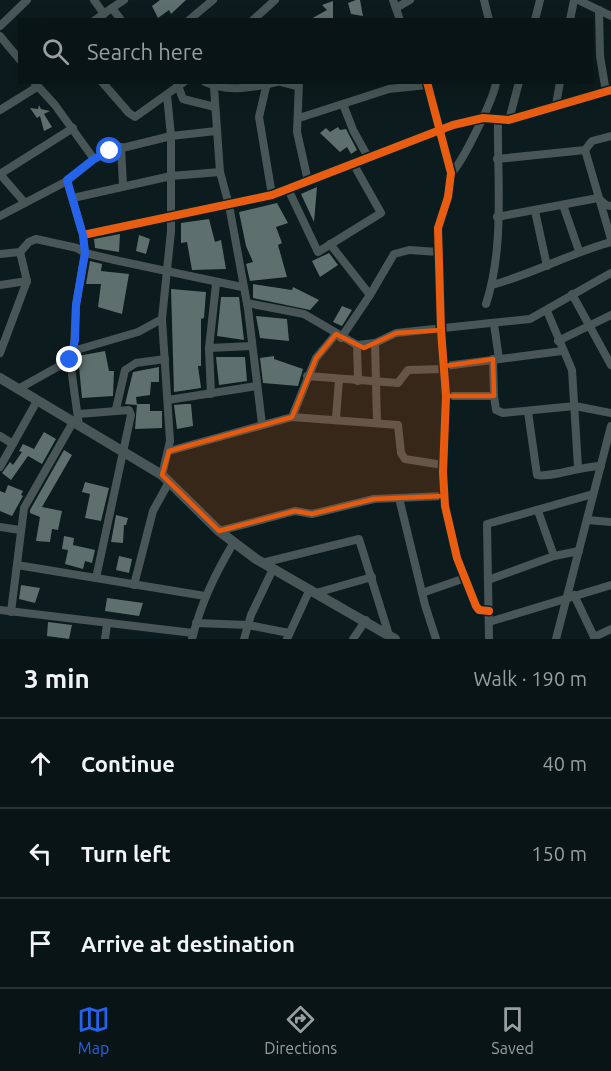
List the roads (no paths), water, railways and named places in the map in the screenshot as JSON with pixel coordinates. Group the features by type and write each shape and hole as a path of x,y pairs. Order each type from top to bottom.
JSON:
{"street":[{"path":"0,26 27,0"},
{"path":"94,0 118,18"},
{"path":"98,18 124,0"},
{"path":"191,18 213,0"},
{"path":"255,18 275,0"},
{"path":"394,4 410,0"},
{"path":"484,0 488,18"},
{"path":"536,18 540,0"},
{"path":"571,18 579,0 611,16"},
{"path":"83,235 272,195 440,130 483,118 509,120 609,91 600,56 598,10"},
{"path":"0,36 18,58"},
{"path":"0,110 36,84 73,128 94,159"},
{"path":"104,84 135,117 180,84"},
{"path":"180,84 183,99 215,107"},
{"path":"262,424 247,303 242,287 229,205 220,172 215,107 210,85 266,87 274,84"},
{"path":"298,84 297,132 308,180"},
{"path":"299,118 389,89 427,84 451,173 448,197 438,228 441,330 446,396 444,496 457,558 476,606 479,610 489,611"},
{"path":"451,173 461,161 483,118 495,84"},
{"path":"509,120 518,84"},
{"path":"556,105 560,84"},
{"path":"266,87 259,117 272,195"},
{"path":"134,585 153,511 166,478 169,451 162,319 168,271 171,176 168,95"},
{"path":"343,104 347,119 368,157"},
{"path":"486,304 492,285 497,217 498,119"},
{"path":"25,203 0,174 73,128"},
{"path":"0,216 67,180 94,159 121,147 171,136 216,131"},
{"path":"498,159 585,150 592,141 611,136"},
{"path":"121,147 123,185"},
{"path":"492,285 611,240 585,150"},
{"path":"288,189 318,252 381,213 354,165"},
{"path":"73,198 171,176 220,172"},
{"path":"11,612 24,508 77,421 72,355 76,305 85,253 83,235 67,180"},
{"path":"497,217 598,198"},
{"path":"598,198 611,206"},
{"path":"563,205 579,251"},
{"path":"535,211 547,266"},
{"path":"0,254 20,252 29,242 36,239 216,284 242,287"},
{"path":"330,244 370,295"},
{"path":"292,417 316,358 339,336 370,295 394,254 409,250 438,252"},
{"path":"0,353 27,280 20,252"},
{"path":"247,303 304,314 319,320 339,336 357,345 375,343 396,333 521,321 547,311 572,294 611,273"},
{"path":"0,285 27,280"},
{"path":"211,394 208,348 216,284"},
{"path":"572,294 611,365"},
{"path":"547,311 572,370 576,406 574,438 578,467"},
{"path":"558,341 611,315"},
{"path":"18,389 72,355 138,332 162,319"},
{"path":"494,324 496,359 494,396 499,412 528,412 576,406 611,413"},
{"path":"375,343 377,422"},
{"path":"357,345 358,381"},
{"path":"208,348 252,346"},
{"path":"307,376 400,383 408,370 445,368 562,351"},
{"path":"116,409 125,370 136,363 165,359"},
{"path":"0,378 77,421 166,478 219,531 262,562 392,637"},
{"path":"336,418 339,380"},
{"path":"168,400 257,386"},
{"path":"446,396 494,396"},
{"path":"0,467 38,401"},
{"path":"77,421 116,409 129,410 131,415 125,453 96,578"},
{"path":"528,412 537,475 547,476 578,467 601,466"},
{"path":"169,451 292,417 336,418 398,425 401,453 405,459 443,465"},
{"path":"554,638 570,596 601,466 607,457 611,426"},
{"path":"0,436 13,444"},
{"path":"489,639 487,524 594,494"},
{"path":"219,531 295,511 312,514 374,499 444,496"},
{"path":"399,498 422,593 436,639"},
{"path":"538,511 554,556"},
{"path":"587,520 611,522"},
{"path":"0,527 20,530"},
{"path":"262,562 357,538 362,543 392,637"},
{"path":"0,610 171,635 193,636 205,596 234,542"},
{"path":"488,580 554,556 579,551"},
{"path":"17,565 205,596"},
{"path":"244,639 273,569"},
{"path":"196,623 248,625 288,636 313,591 372,577"},
{"path":"422,593 465,578"},
{"path":"489,622 611,585"},
{"path":"570,596 595,638 611,629"},
{"path":"353,639 366,620"},
{"path":"105,639 107,624"}]}
